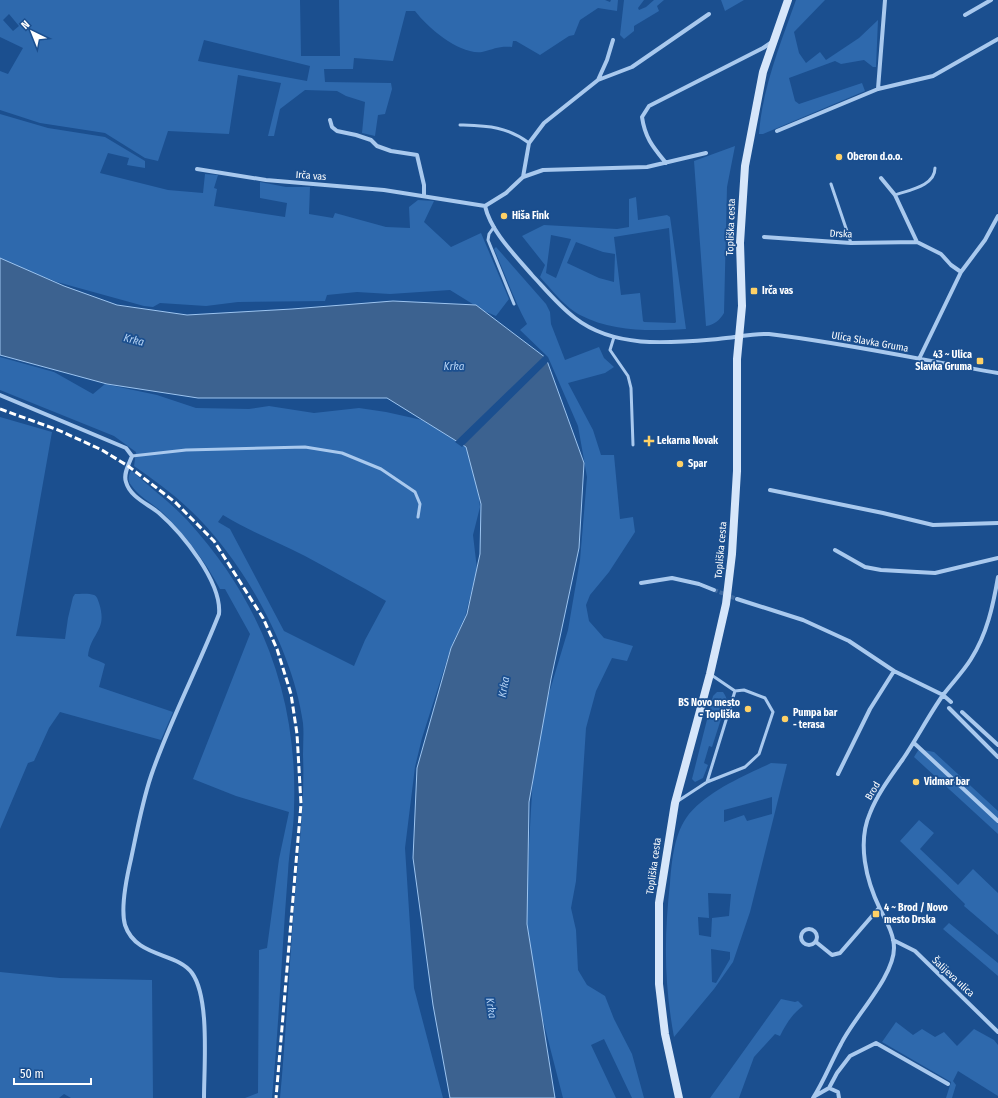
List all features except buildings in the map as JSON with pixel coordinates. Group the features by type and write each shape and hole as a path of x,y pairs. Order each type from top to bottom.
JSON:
{"main road":[{"name":"Topliška cesta","path":"679,1098 665,1034 658,984 657,954 659,904 675,804 710,674 726,604 732,554 737,471 738,338 742,306 740,243 745,166 763,72 788,0"}],"street":[{"path":"878,90 884,0"},
{"path":"965,14 991,0"},
{"path":"523,177 529,143 544,122 598,80 632,67 709,14"},
{"path":"777,131 878,90 933,76 998,39"},
{"path":"598,80 607,60 613,40"},
{"path":"666,163 649,142 643,124 642,116 649,106 763,48 773,41"},
{"path":"330,120 332,127 337,131 371,140 377,146 391,151 417,155 424,185 424,196"},
{"path":"706,154 648,167 542,170 523,177 506,193 485,206 487,216 514,254 554,299 574,318 585,325 614,337 650,343 738,338"},
{"name":"Irča vas","path":"197,169 266,180 384,190 485,206"},
{"path":"881,178 895,195 917,242"},
{"path":"919,359 961,272 985,240 998,216"},
{"name":"Drska","path":"764,237 851,243 917,242 941,254 951,265 961,272"},
{"name":"Ulica Slavka Gruma","path":"738,338 766,334 825,342 998,373"},
{"path":"0,395 126,448 132,456 125,476 128,487 134,496 160,514 194,553 209,575 220,605 219,614 206,646 191,676 151,776 127,877 124,914 125,924 132,938 153,952 177,962 191,971 196,979 201,998 204,1025 204,1098"},
{"path":"770,490 883,513 933,525 998,523"},
{"path":"835,550 865,567 881,570 934,573 998,558"},
{"name":"Brod","path":"814,1097 844,1039 887,974 893,958 893,940 879,908 867,873 863,851 864,830 870,813 880,793 914,743 943,695 971,660 981,641 993,609 998,577"},
{"path":"641,584 672,578 699,584 714,590"},
{"path":"737,599 823,628 849,641 894,671 943,695 951,702"},
{"path":"838,774 870,710 894,671"},
{"path":"950,708 998,757"},
{"path":"962,712 998,745"},
{"path":"914,743 998,820"},
{"path":"816,942 832,956 840,953 879,908"},
{"path":"809,928 815,930 818,936 816,942 810,945 804,943 801,937 803,931 809,928"},
{"name":"Šalijeva ulica","path":"893,940 915,951 998,1032"},
{"path":"839,1098 838,1092 829,1088 837,1073 850,1056 876,1043 948,1084"},
{"name":"Brod","path":"814,1097 829,1088"}],"lane":[{"path":"460,125 489,126 516,134 529,143"},
{"path":"895,195 931,182 935,175 935,168"},
{"path":"831,184 851,243"},
{"path":"494,227 489,234 488,240 514,304"},
{"path":"614,337 610,350 628,376 631,388 633,445"},
{"path":"132,456 186,450 305,447 342,454 381,469 416,492 420,504 418,516"},
{"path":"675,804 707,782 745,767 759,754 773,712 764,698 744,690 735,691 710,674"},
{"path":"707,782 735,691"}],"shaded area":[{"path":"0,0 300,0 301,56 340,56 339,0 605,0 610,2 611,0 618,0 617,11 598,8 580,20 574,35 569,36 540,55 516,41 513,41 512,47 500,47 482,52 473,52 455,45 445,39 428,25 415,11 406,11 393,61 354,58 353,69 324,69 325,82 391,83 392,89 385,114 378,115 375,136 362,133 365,102 346,96 337,91 305,90 280,109 274,136 268,136 281,83 238,75 229,134 168,131 158,161 145,158 105,133 40,123 0,110 0,71 8,74 23,48 0,37","holes":["9,14 19,26 13,31 3,20","204,40 310,66 307,81 198,61"]},
{"path":"624,0 644,0 638,8 639,10 646,7 654,0 664,0 657,6 659,11 634,26 634,31 624,39 620,35"},
{"path":"721,0 744,0 725,11"},
{"path":"796,0 825,0 794,32 799,53 806,63 820,52 826,60 859,38 878,20 876,67 873,67 864,60 841,64 835,61 789,78 795,101 799,104 862,83 865,91 763,134 759,134 768,83 778,49"},
{"path":"0,114 48,128 105,137 145,161 145,168 127,165 129,158 108,153 100,173 168,190 203,193 205,174 218,175 214,188 217,189 214,206 285,217 287,203 260,198 260,182 286,187 310,187 309,214 333,218 335,213 386,227 410,228 409,207 418,200 434,201 424,222 451,247 481,233 509,299 496,316 484,311 450,290 390,294 357,292 327,295 325,301 238,302 206,306 160,303 153,307 144,306 57,282 0,260"},
{"path":"735,146 727,187 724,313 721,318 712,325 706,326 694,161"},
{"path":"636,197 638,220 667,215 670,217 686,329 632,329 605,325 580,315 564,303 540,277 545,265 522,236 544,225 617,229 629,227 629,199","holes":["669,228 675,323 644,322 640,293 621,295 614,237","551,235 571,239 556,278 546,273","576,242 603,252 615,254 614,282 599,278 567,263"]},
{"path":"496,247 546,304 550,312 551,324 565,360 599,347 604,358 614,367 605,373 568,383 593,430 601,455 614,455 620,519 633,517 635,532 609,572 590,595 586,605 589,621 604,638 633,646 627,661 612,658 596,691 586,728 576,881 571,908 576,930 578,970 587,985 605,996 614,1019 632,1054 644,1098 632,1098 604,1039 591,1045 616,1098 563,1098 536,993 527,941 526,897 535,740 568,630 580,560 587,477 578,426 548,357 520,330 527,324 494,249"},
{"path":"0,357 54,372 93,394 105,384 157,395 196,408 249,409 269,406 314,413 359,408 422,420 465,445 476,472 480,507 473,535 477,569 465,617 451,647 422,738 415,767 405,848 414,988 443,1098 280,1098 303,793 303,723 289,666 277,636 262,607 246,579 228,553 189,509 162,486 134,466 136,452 114,436 0,390","holes":["223,515 305,556 386,601 365,640 354,666 284,631 230,529 218,522"]},
{"path":"0,417 52,432 16,636 65,639 73,597 75,594 94,595 97,597 99,603 102,620 92,642 88,656 105,664 99,687 173,712 161,740 60,712 49,728 34,761 28,763 0,829"},
{"path":"131,470 187,520 213,551 236,584 255,618 270,653 282,690 290,728 294,767 294,808 272,1098 245,1098 258,1093 259,950 267,948 279,859 289,812 236,796 193,779 250,634 225,589 220,589 208,569 180,531 163,513 131,485 129,476"},
{"path":"717,692 723,692 725,695 727,700 726,708 724,715 720,714 719,718 721,719 712,747 709,746 704,763 708,765 703,778 695,782 692,779 713,696"},
{"path":"919,749 934,752 998,811 998,834 914,757"},
{"path":"771,763 787,764 750,912 733,962 714,989 674,1037 668,998 666,941 672,865 677,838 684,821 697,805 727,785","holes":["772,797 772,814 747,821 744,815 724,822 724,810","708,893 731,894 729,916 712,918 711,937 699,935 698,917 709,918","711,949 730,952 730,959 716,983 712,982"]},
{"path":"919,820 934,833 920,849 958,885 973,869 998,893 998,935 964,906 965,904 900,841"},
{"path":"949,923 998,963 998,976 943,929"},
{"path":"0,972 60,978 152,980 153,1098 71,1098 64,1094 59,1098 0,1098"},
{"path":"781,999 795,1002 798,1001 803,1006 796,1012 780,1036 775,1034 754,1057 739,1098 710,1098"},
{"path":"896,1022 913,1035 922,1029 935,1037 944,1032 957,1046 974,1029 994,1040 998,1045 998,1096 958,1071 953,1081 956,1085 952,1098 946,1098 951,1082 882,1042"}],"water":[{"name":"Krka","path":"0,258 64,286 117,305 187,315 393,301 476,305 546,358 584,463 579,548 551,679 529,802 527,924 555,1098 450,1098 433,1005 413,858 417,768 451,648 467,614 480,554 481,504 466,447 387,398 198,398 107,384 0,355"}],"pier":[{"path":"545,355 549,361 462,447 455,442"}],"tunnel":[{"path":"714,590 737,599"}],"railway":[{"path":"0,409 58,430 102,450 128,466 175,502 214,541 263,618 277,649 291,694 297,734 301,804 276,1098"}],"place":[{"name":"Oberon d.o.o.","path":"839,157"},
{"name":"Hiša Fink","path":"504,216"},
{"name":"Irča vas","path":"754,291"},
{"name":"43 ~ Ulica Slavka Gruma","path":"980,361"},
{"name":"Lekarna Novak","path":"649,441"},
{"name":"Spar","path":"680,464"},
{"name":"BS Novo mesto - Topliška","path":"748,709"},
{"name":"Pumpa bar - terasa","path":"785,719"},
{"name":"Vidmar bar","path":"916,782"},
{"name":"4 ~ Brod / Novo mesto Drska","path":"876,914"}]}
